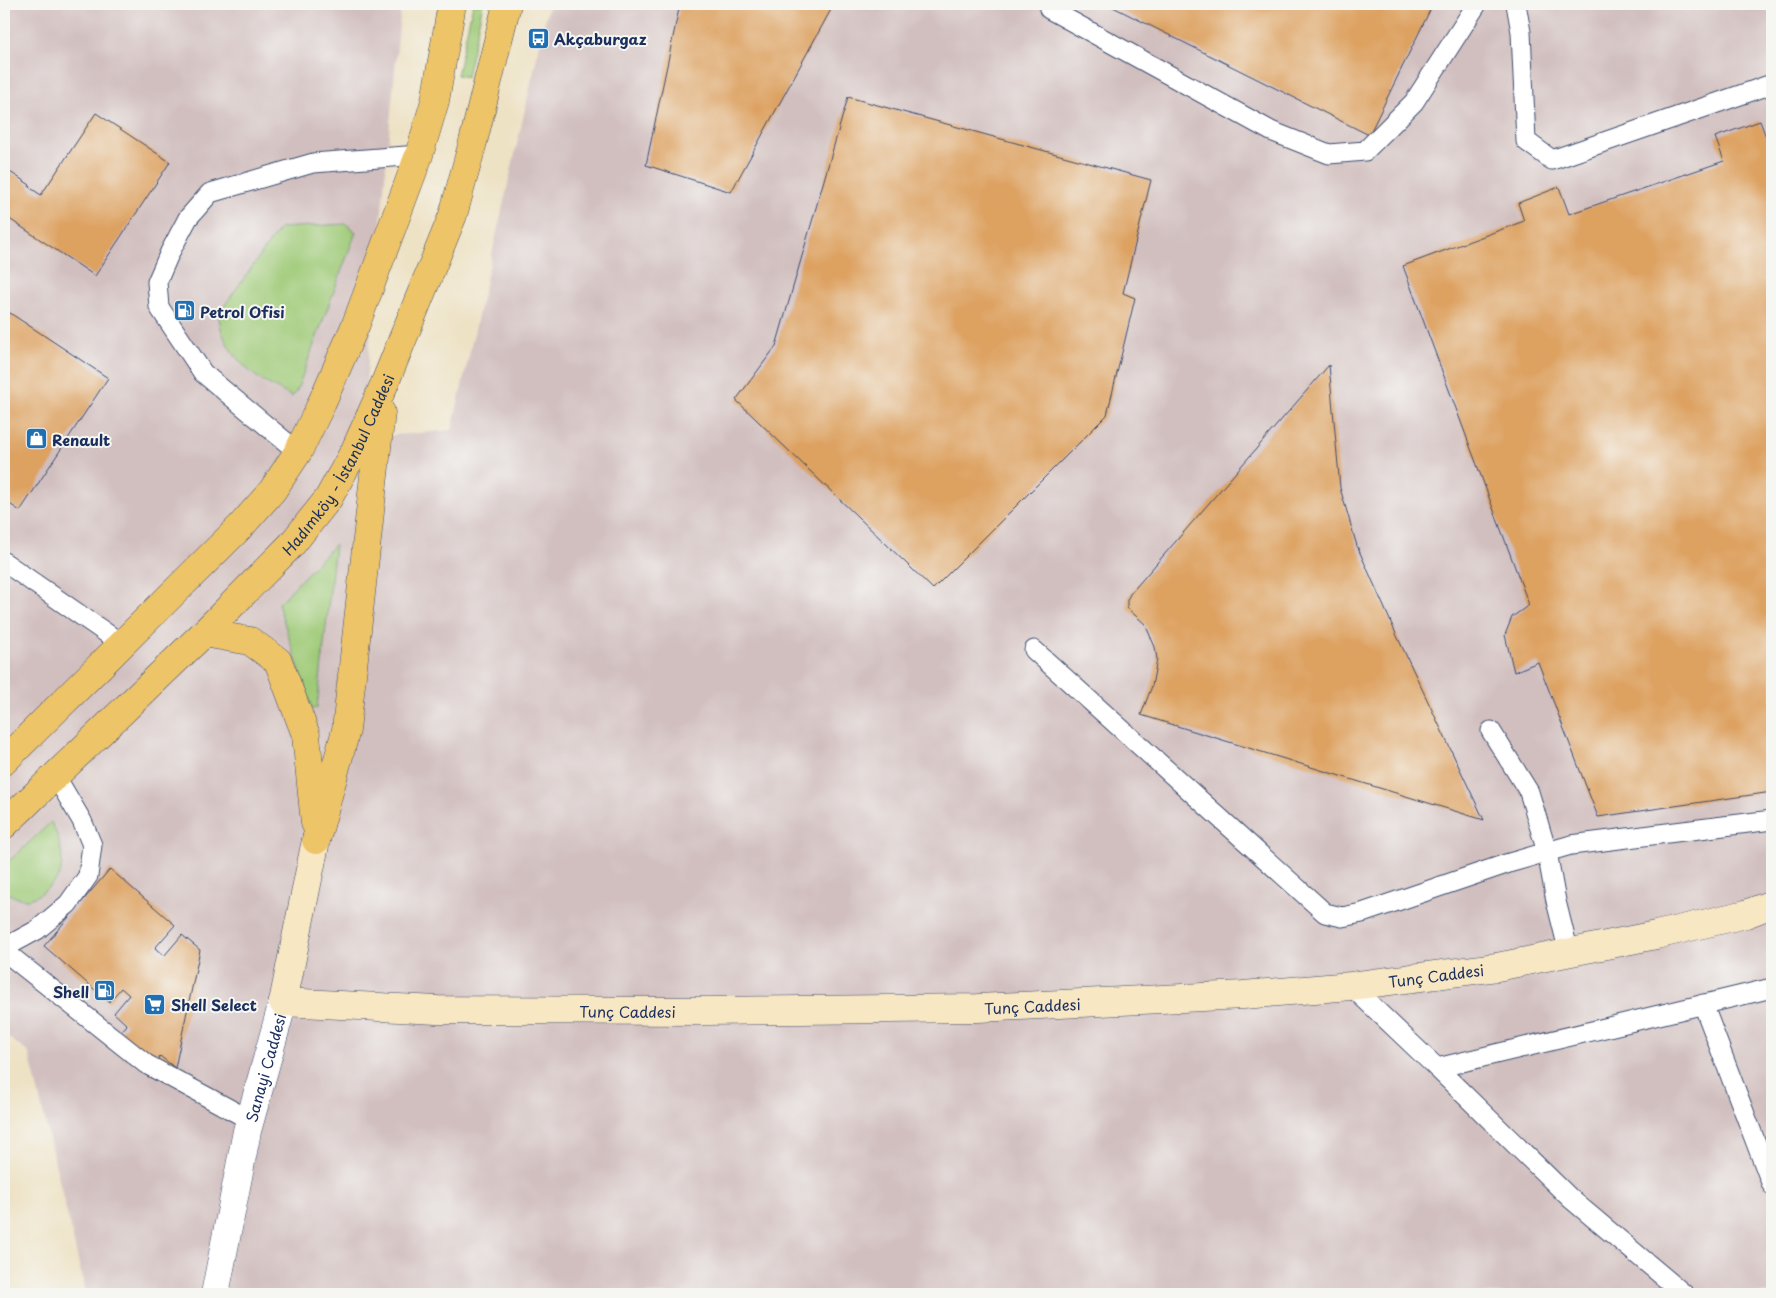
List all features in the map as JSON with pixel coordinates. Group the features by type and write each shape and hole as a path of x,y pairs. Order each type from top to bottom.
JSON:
{"main road":[{"path":"4,762 241,526 272,491 298,452 356,324 419,155 435,101 452,4"},
{"name":"Hadımköy - İstanbul Caddesi","path":"4,825 204,633 292,544 328,499 355,450 384,385 453,215 507,4"},
{"path":"316,840 346,730 384,385"},
{"path":"204,633 250,641 278,661 306,735 316,840"},
{"name":"Sanayi Caddesi","path":"283,1002 316,840"},
{"name":"Tunç Caddesi","path":"283,1002 437,1010 707,1011 978,1008 1243,995 1352,986 1497,967 1737,916 1772,904"}],"street":[{"name":"Sanayi Caddesi","path":"215,1294 250,1120 283,1002"}],"lane":[{"path":"1051,4 1048,9 1271,131 1329,154 1365,151 1414,102 1477,4"},
{"path":"1516,4 1521,32 1526,141 1552,160 1772,84"},
{"path":"298,452 203,373 159,307 157,282 188,218 210,193 313,163 419,155"},
{"path":"4,562 122,644"},
{"path":"1034,650 1325,913 1342,917 1362,913 1509,863 1571,845 1772,820"},
{"path":"1491,731 1529,792 1547,852 1556,901 1569,953"},
{"path":"55,775 82,821 92,845 88,876 68,904 37,930 4,949 146,1064 250,1120"},
{"path":"1352,986 1571,1199 1684,1294"},
{"path":"1437,1068 1772,988"},
{"path":"1703,1004 1772,1184"}],"shaded area":[{"path":"4,4 401,4 361,438 452,430 549,4 1772,4 1772,1294 86,1294 29,1053 4,1034"}],"green space":[{"path":"473,4 483,4 467,77 457,75"},
{"path":"346,224 356,232 297,390 292,397 256,377 239,361 225,339 219,313 280,228"},
{"path":"335,544 317,708 312,709 278,604"},
{"path":"51,822 61,852 61,871 56,880 47,889 30,898 17,898 4,891 4,866"}],"building":[{"path":"680,4 834,4 731,192 646,165"},
{"path":"1107,4 1433,4 1369,135"},
{"path":"848,97 1151,180 1123,293 1135,298 1107,415 933,589 736,400 776,346"},
{"path":"96,113 170,162 95,276 8,218 4,224 4,168 30,185 29,187 41,195"},
{"path":"1760,121 1766,137 1772,135 1772,792 1598,817 1538,662 1514,672 1505,635 1512,617 1529,605 1403,266 1524,221 1518,203 1559,187 1569,214 1724,161 1715,137"},
{"name":"Renault","path":"4,309 108,378 20,511 4,500"},
{"path":"1329,365 1340,488 1357,546 1397,636 1484,820 1141,715 1152,686 1157,659 1155,647 1145,624 1127,608 1127,600 1130,594"},
{"path":"110,869 175,925 155,948 164,956 182,935 200,950 175,1068 160,1056 154,1063 120,1033 127,1025 114,1013 129,995 121,988 109,1002 44,946"}],"place":[{"name":"Akçaburgaz","path":"538,38"},
{"name":"Petrol Ofisi","path":"184,311"},
{"name":"Renault","path":"36,439"},
{"name":"Shell","path":"105,991"},
{"name":"Shell Select","path":"155,1004"}]}
